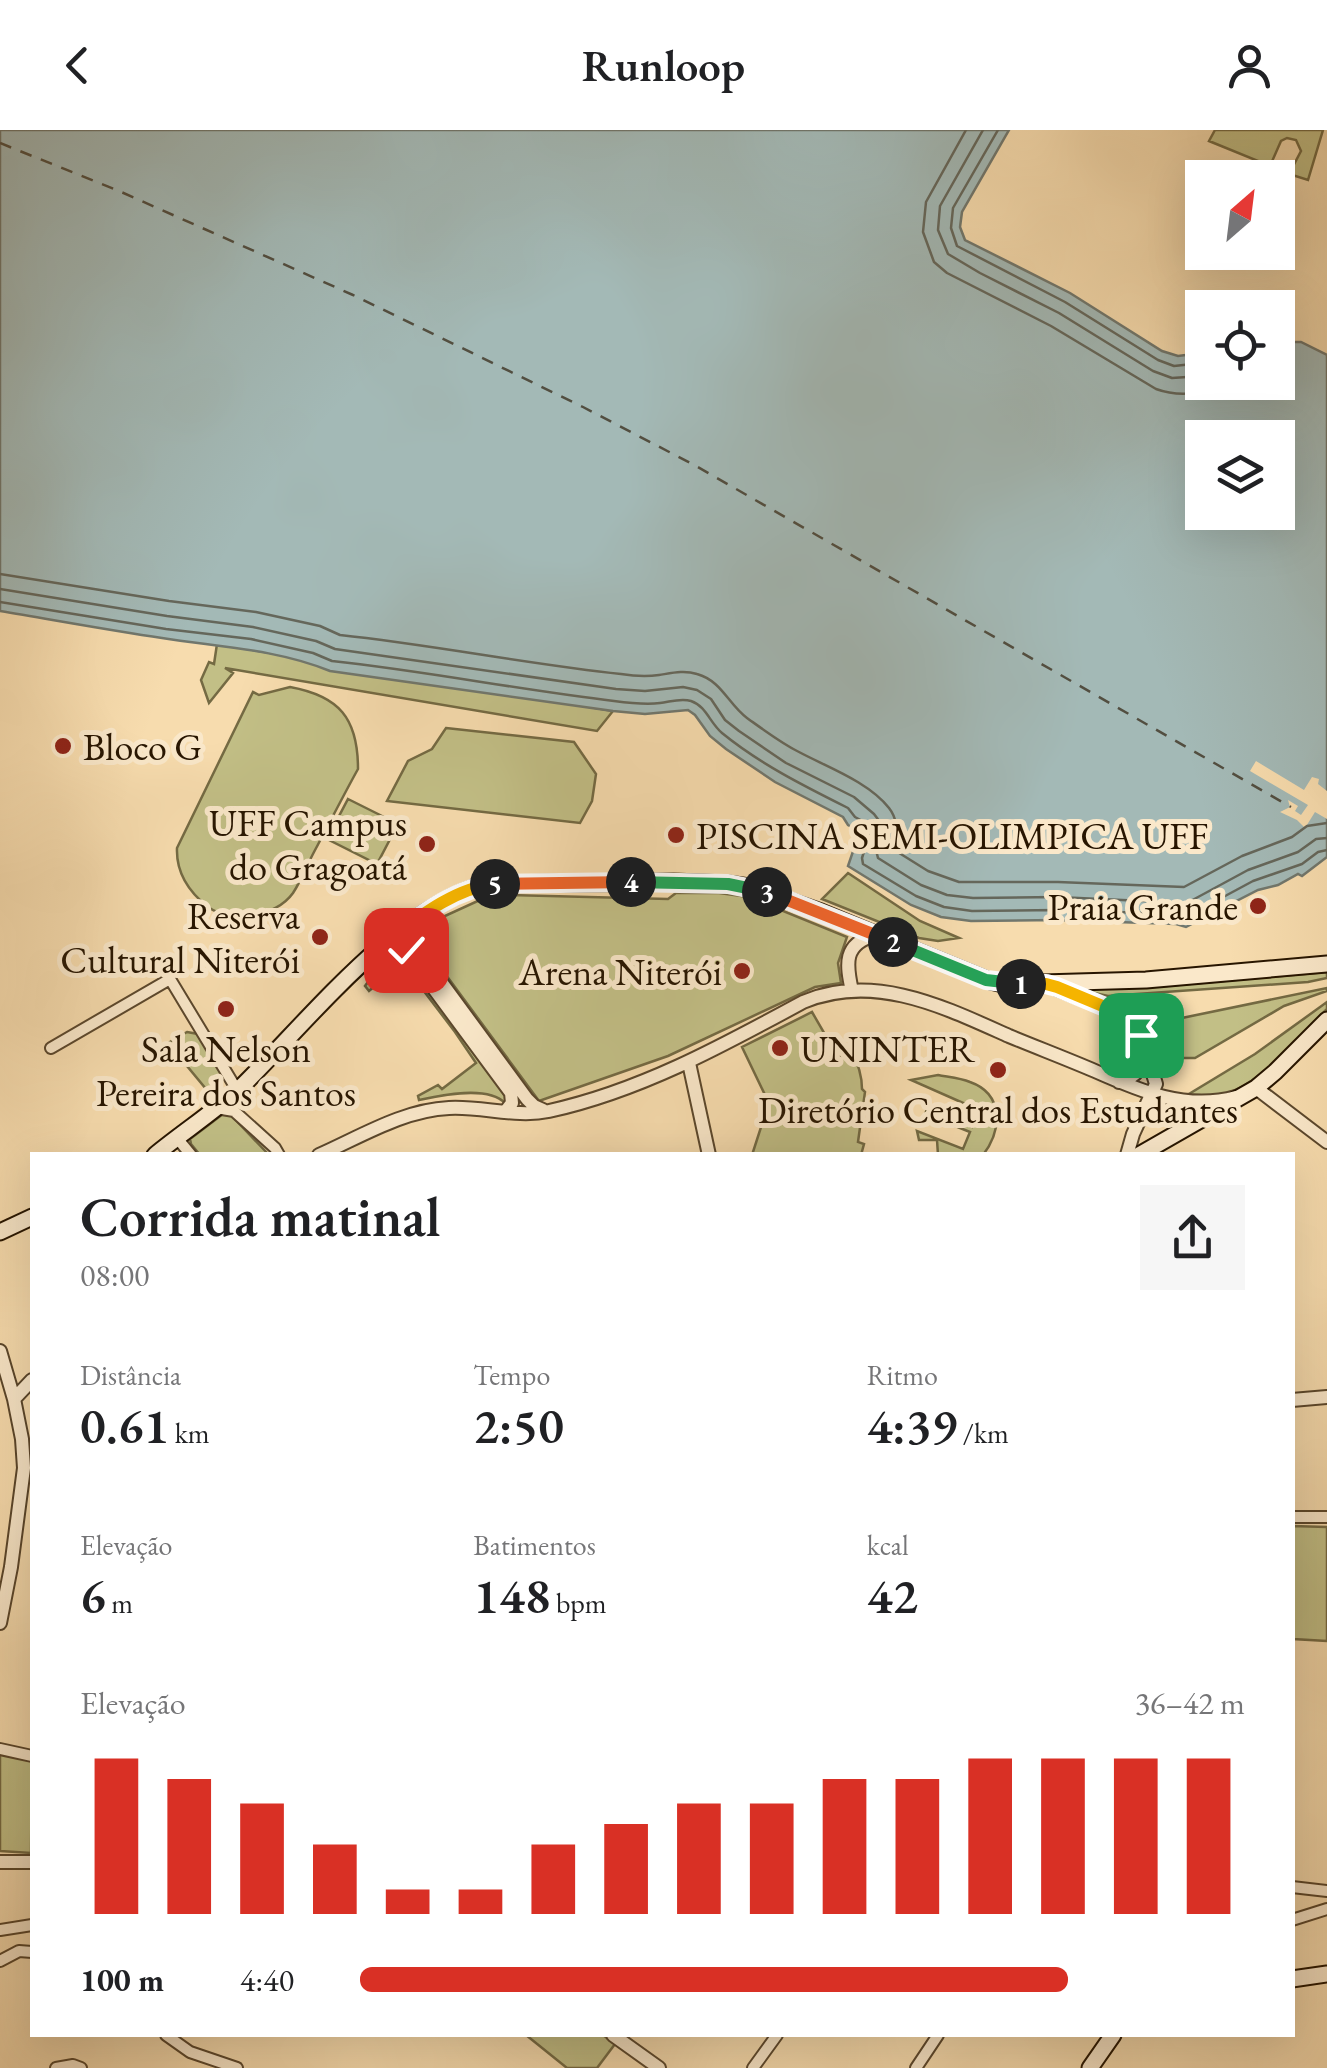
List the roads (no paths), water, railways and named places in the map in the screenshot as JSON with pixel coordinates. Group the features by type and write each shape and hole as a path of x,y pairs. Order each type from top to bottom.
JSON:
{"main road":[{"path":"159,1152 237,1090 388,940 470,889 488,884 701,882 762,890 1003,984 1146,980 1327,964"},
{"path":"1144,1152 1250,1091 1327,1020"},
{"path":"0,1232 30,1219"},
{"path":"1295,1979 1327,1974"},
{"path":"1090,2068 1112,2037"}],"street":[{"path":"415,920 410,936 413,944 529,1102 547,1112"},
{"path":"852,991 850,953 858,942 875,935"},
{"path":"388,940 406,950 511,1093 512,1103 505,1112"},
{"path":"51,1048 170,979 237,1090"},
{"path":"1046,984 1128,1017 1137,1026 1156,1084 1128,1152"},
{"path":"326,1152 419,1113 458,1107 547,1112 689,1063 804,1002 830,992 852,991 897,993 935,1003 1151,1095 1205,1101 1228,1099 1250,1091 1327,1142"},
{"path":"1118,1082 1140,1069 1146,1047"},
{"path":"689,1063 708,1152"},
{"path":"216,1108 234,1111 277,1152"},
{"path":"178,1138 189,1152"},
{"path":"0,1351 20,1388 24,1468 0,1623"},
{"path":"1311,1398 1327,1385"},
{"path":"1295,1400 1327,1397"},
{"path":"1295,1517 1327,1518"},
{"path":"0,1749 30,1756"},
{"path":"0,1862 30,1862"},
{"path":"1295,1886 1327,1891"},
{"path":"1295,1919 1327,1909"},
{"path":"0,1930 30,1925"},
{"path":"0,1961 19,1951 30,1952"},
{"path":"169,2037 190,2052 237,2068"},
{"path":"617,2037 659,2068"},
{"path":"753,2068 775,2037"},
{"path":"916,2068 937,2037"},
{"path":"56,2068 82,2068"}],"water":[{"path":"0,130 1009,130 962,212 960,227 965,240 1070,293 1162,351 1185,355 1185,400 1295,400 1295,342 1327,355 1327,857 1302,876 1298,874 1258,890 1186,927 1057,920 971,921 941,917 911,905 848,866 860,831 843,817 775,782 726,749 688,710 645,714 613,711 330,671 268,653 0,611"}],"place":[{"name":"Bloco G","path":"63,746"},
{"name":"PISCINA SEMI-OLIMPICA UFF","path":"676,835"},
{"name":"UFF Campus do Gragoatá","path":"427,844"},
{"name":"Praia Grande","path":"1258,906"},
{"name":"Reserva Cultural Niterói","path":"320,937"},
{"name":"Arena Niterói","path":"742,971"},
{"name":"Sala Nelson Pereira dos Santos","path":"226,1009"},
{"name":"UNINTER","path":"780,1048"},
{"name":"Diretório Central dos Estudantes","path":"998,1070"}]}
